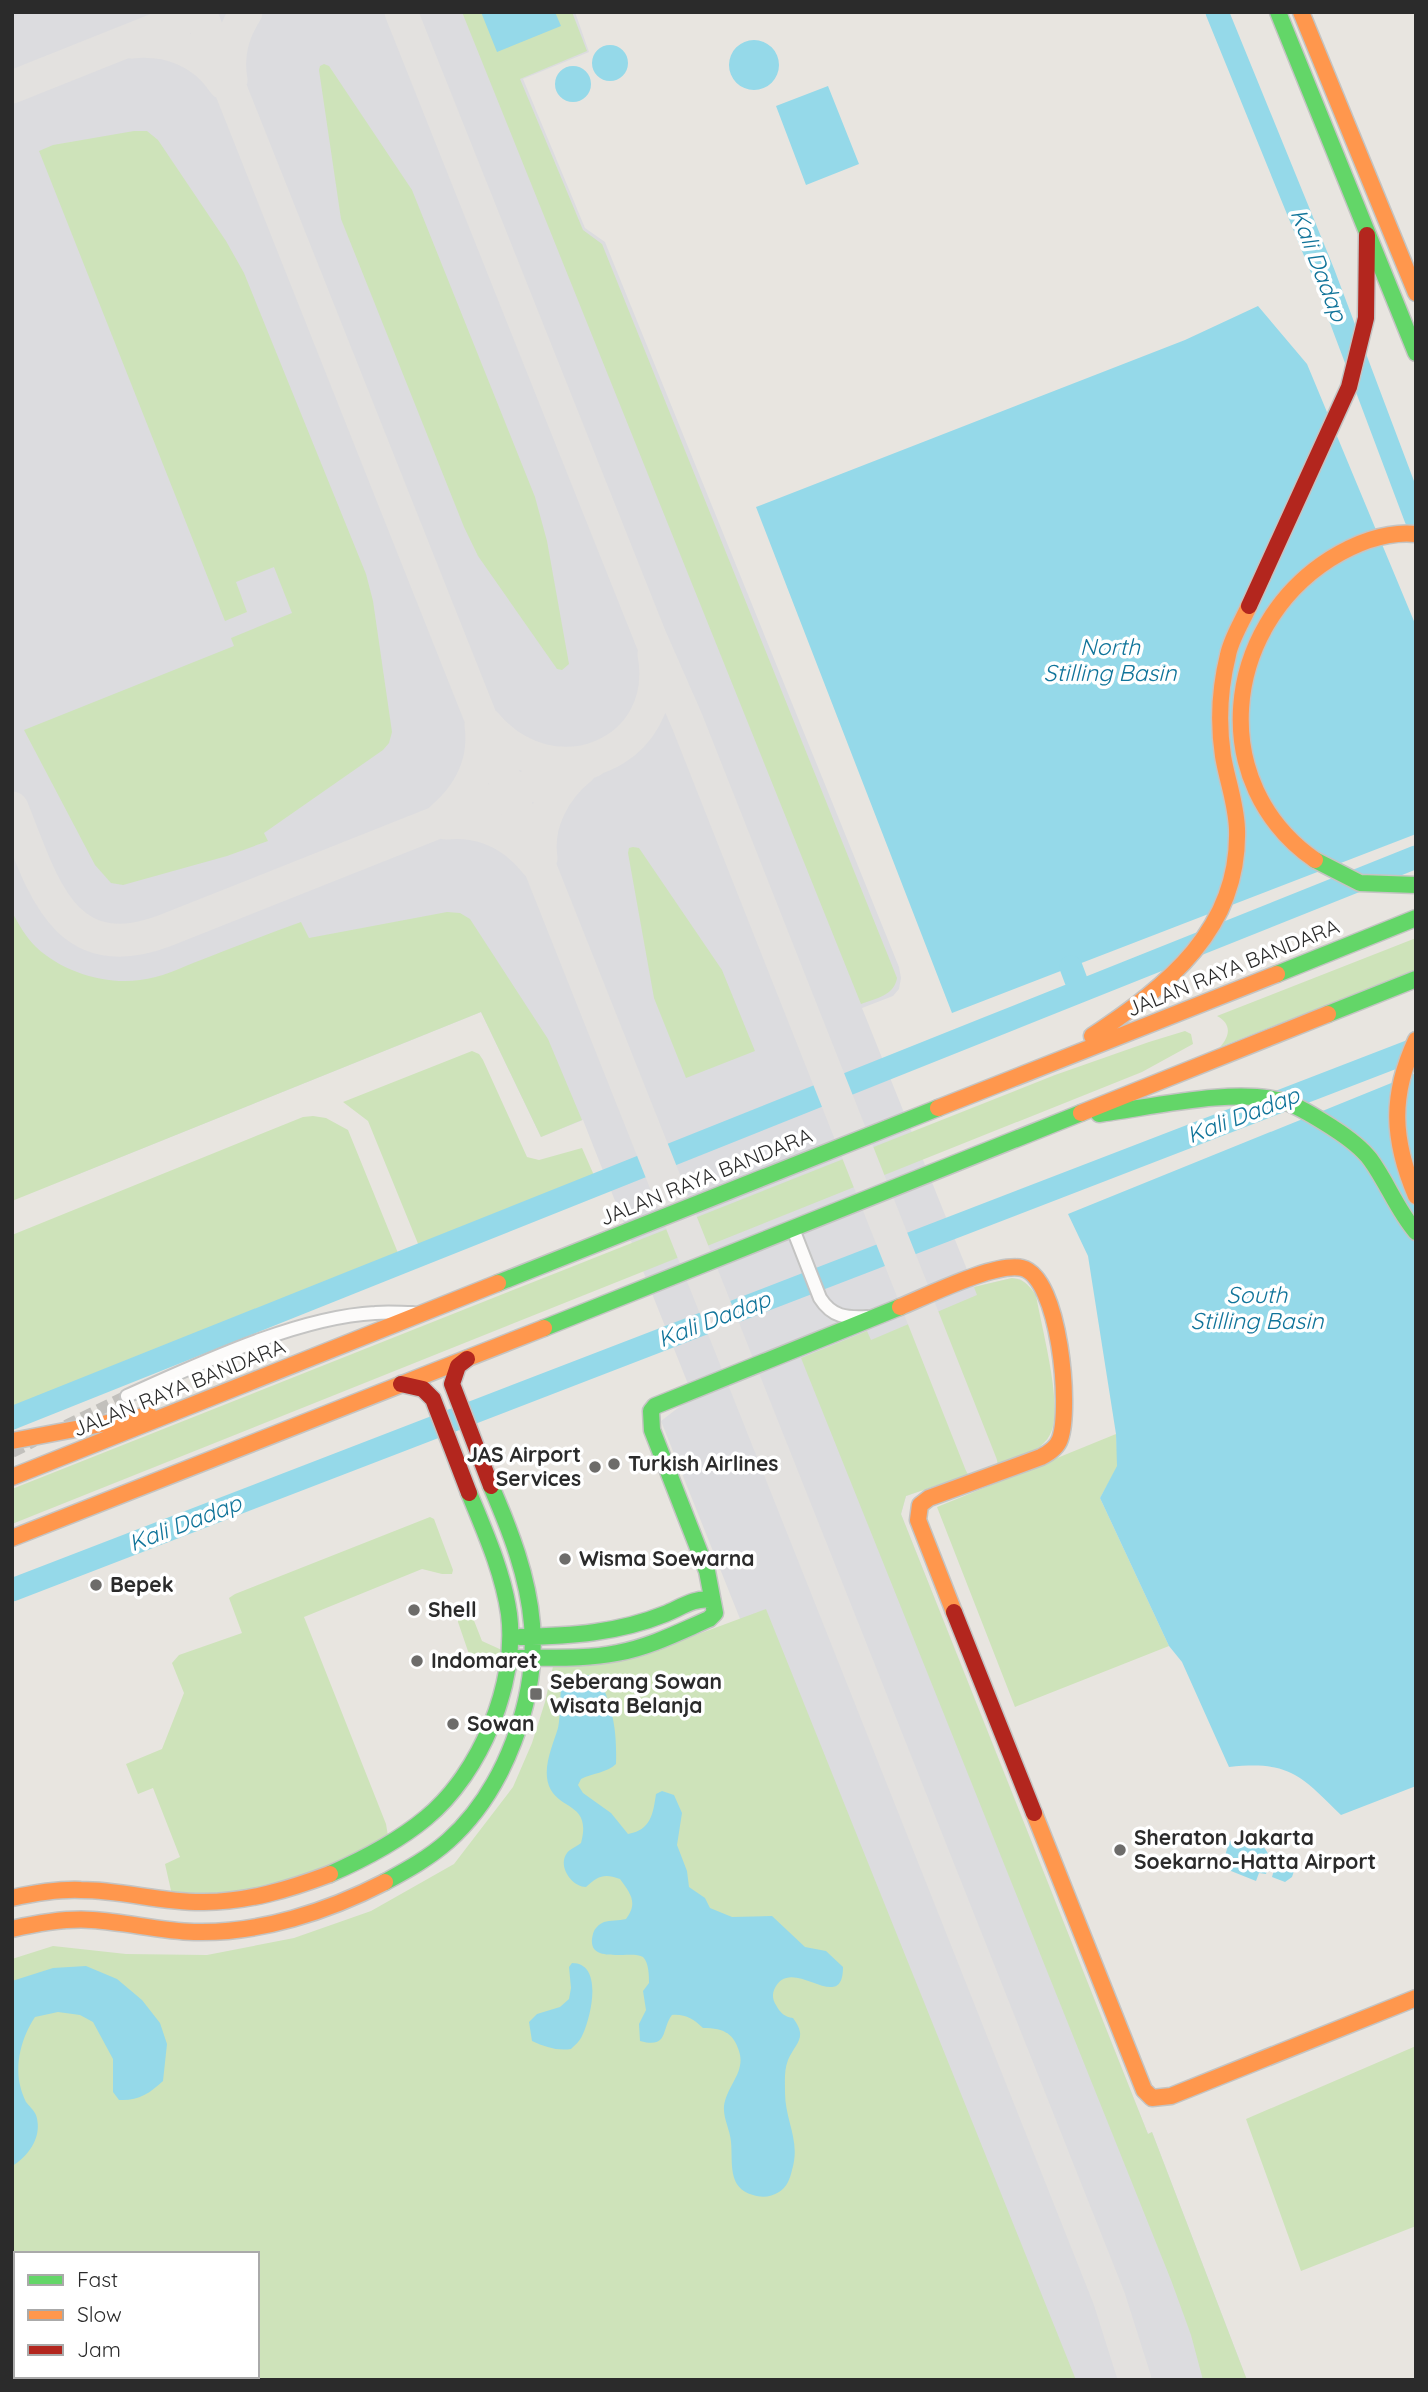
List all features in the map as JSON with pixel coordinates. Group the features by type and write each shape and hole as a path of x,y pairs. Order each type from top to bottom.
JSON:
{"main road":[{"path":"1278,12 1416,353"},
{"path":"1301,12 1416,293"},
{"path":"1042,1066 1139,1005 1189,958 1207,937 1230,884 1237,842 1236,819 1220,735 1222,689 1228,653 1349,387 1366,318 1367,235"},
{"path":"1408,885 1361,883 1325,869 1286,837 1270,816 1250,776 1240,728 1240,706 1251,655 1268,621 1286,596 1308,575 1333,557 1358,544 1388,535 1416,534"},
{"name":"JALAN RAYA BANDARA","path":"12,1477 1416,918"},
{"path":"12,1538 1416,979"},
{"path":"1416,1040 1399,1077 1396,1114 1401,1153 1416,1196"},
{"path":"1065,1119 1231,1096 1263,1097 1288,1103 1355,1143 1376,1168 1394,1202 1416,1232"},
{"path":"509,1658 587,1657 640,1647 709,1619 715,1610 707,1572 652,1430 651,1411 655,1405 985,1273 1010,1267 1028,1271 1034,1276 1048,1301 1062,1357 1062,1430 1055,1447 1041,1457 929,1498 920,1505 918,1520 922,1537 1144,2090 1152,2098 1171,2096 1416,1998"},
{"path":"12,1928 37,1923 90,1920 182,1932 226,1932 293,1919 321,1910 382,1883 435,1852 465,1824 500,1769 517,1734 526,1700 532,1657 532,1616 518,1557 452,1384 458,1366 467,1359"},
{"path":"12,1898 33,1893 89,1890 161,1900 222,1902 283,1890 370,1855 402,1837 430,1816 453,1789 473,1759 495,1715 509,1671 507,1599 498,1564 433,1399 423,1389 401,1384"},
{"path":"12,1441 108,1424 197,1404"},
{"path":"12,1433 65,1432"},
{"path":"510,1638 586,1635 613,1631 639,1624 701,1598 711,1600"}],"street":[{"path":"793,1229 826,1308 840,1316 881,1315"},
{"path":"127,1396 193,1367 289,1331 374,1313 425,1313"}],"shaded area":[{"path":"12,12 575,12 589,52 523,79 585,228 605,242 899,967 899,989 893,996 862,1008 974,1287 1012,1278 1020,1279 1028,1285 1053,1385 1053,1427 1047,1440 1028,1454 906,1496 901,1514 1148,2134 1152,2132 1247,2380 1044,2380 661,1421 694,1399 583,1120 541,1137 481,1012 64,1180 12,1045"}],"green space":[{"path":"462,12 572,12 587,51 520,79 583,230 602,244 897,978 892,989 878,998 861,1004"},
{"path":"324,64 329,66 412,190 535,497 547,541 569,664 562,670 557,669 478,556 341,219 319,70"},
{"path":"147,131 158,140 226,241 244,273 366,574 373,601 392,732 389,743 383,750 264,833 268,841 227,856 123,885 111,883 95,865 24,730 234,646 231,638 292,613 274,567 236,582 247,612 225,621 39,151 53,145"},
{"path":"629,848 639,848 722,970 755,1051 686,1078 654,998 628,853"},
{"path":"12,912 32,943 58,963 85,975 127,981 164,975 301,922 309,938 447,912 460,913 470,919 548,1039 582,1120 541,1137 481,1012 12,1201"},
{"path":"1416,938 1416,970 1220,1047 1228,1030 1217,1016"},
{"path":"1185,1031 1191,1034 1193,1044 1142,1072 12,1524 12,1489 1055,1075"},
{"path":"472,1051 479,1054 483,1060 527,1157 539,1160 582,1148 600,1189 423,1256 368,1121 343,1102"},
{"path":"303,1117 326,1118 348,1130 398,1253 12,1409 12,1235"},
{"path":"1012,1278 1023,1281 1036,1295 1054,1397 1055,1413 1050,1435 1028,1454 906,1496 901,1514 1148,2134 1152,2132 1247,2380 1203,2380 1191,2335 1171,2280 801,1358 867,1331 871,1340 977,1295 974,1287"},
{"path":"1116,1434 1118,1466 1100,1498 1169,1646 1015,1707 937,1507"},
{"path":"430,1517 434,1519 453,1570 452,1574 422,1569 304,1617 386,1824 388,1836 359,1853 289,1881 223,1896 172,1895 165,1864 180,1857 153,1788 138,1794 126,1764 162,1749 184,1693 172,1663 179,1655 242,1633 229,1598 235,1594"},
{"path":"462,1609 471,1613 482,1641 504,1651 504,1663 493,1666 470,1657 458,1622 458,1614"},
{"path":"766,1609 1076,2380 12,2380 12,1959 53,1946 126,1954 207,1955 294,1938 371,1911 454,1864 513,1787 532,1743 554,1662 631,1659"},
{"path":"1416,2046 1416,2226 1301,2271 1246,2119"}],"water":[{"path":"481,12 555,12 561,26 497,52"},
{"path":"754,40 772,47 779,65 772,83 754,90 736,83 729,65 736,47"},
{"path":"610,45 623,50 628,63 623,76 610,81 597,76 592,63 597,50"},
{"path":"573,66 586,71 591,84 586,97 573,102 560,97 555,84 560,71"},
{"path":"828,86 859,164 806,185 776,106"},
{"name":"North Stilling Basin","path":"1258,306 1307,364 1416,626 1416,834 952,1013 756,507 1185,340"},
{"name":"South Stilling Basin","path":"1416,1073 1416,1786 1341,1815 1314,1789 1292,1773 1266,1766 1229,1767 1182,1662 1169,1646 1100,1498 1117,1466 1116,1434 1088,1256 1068,1214"},
{"path":"591,1675 600,1679 611,1711 616,1740 616,1764 581,1779 578,1785 583,1793 611,1813 628,1834 642,1829 650,1820 656,1794 662,1791 674,1795 682,1813 677,1845 687,1871 689,1887 705,1898 710,1908 732,1917 772,1916 805,1947 826,1951 843,1967 841,1981 834,1987 792,1977 782,1980 773,1992 778,2008 785,2016 793,2018 800,2035 788,2060 785,2076 794,2159 788,2183 773,2195 760,2196 745,2192 739,2187 733,2173 724,2106 740,2066 739,2051 734,2039 721,2030 703,2028 689,2018 672,2015 660,2040 649,2043 640,2041 639,2024 646,2010 643,1991 649,1983 645,1960 637,1955 602,1954 595,1950 592,1944 594,1932 600,1924 626,1919 632,1908 630,1894 620,1879 602,1877 586,1887 571,1880 565,1869 564,1858 567,1853 581,1843 582,1820 549,1786 547,1764 558,1728 562,1684 574,1676"},
{"path":"1235,1839 1258,1843 1267,1852 1269,1865 1266,1874 1259,1873 1256,1881 1226,1869 1230,1858 1225,1856 1229,1842"},
{"path":"1281,1860 1290,1863 1294,1871 1292,1877 1285,1882 1272,1877 1276,1863"},
{"path":"572,1963 582,1965 592,1981 589,2017 581,2038 571,2049 551,2048 532,2041 529,2022 537,2014 560,2007 569,1999 569,1967"},
{"path":"86,1966 117,1979 142,2000 160,2023 167,2044 163,2081 143,2096 119,2100 113,2092 113,2059 93,2022 80,2015 58,2012 35,2017 21,2047 18,2072 26,2102 36,2115 38,2130 29,2151 12,2166 12,1981 53,1968"}],"waterway":[{"name":"Kali Dadap","path":"1217,12 1323,272 1416,519"},
{"name":"Kali Dadap","path":"12,1418 1416,857"},
{"name":"Kali Dadap","path":"1071,967 1080,991"},
{"name":"Kali Dadap","path":"12,1590 1416,1049"}],"taxiway":[{"path":"200,12 1109,2298 1135,2380"},
{"path":"12,87 200,12"},
{"path":"231,80 232,45 246,12"},
{"path":"401,12 651,639 687,721 981,1464"},
{"path":"131,42 158,42 184,49 206,63 224,83"},
{"path":"486,724 513,748 543,760 573,763 602,756 626,741 645,718 655,689 654,654"},
{"path":"441,819 460,800 473,777 481,752 481,725"},
{"path":"12,808 34,864 61,912 79,928 101,938 129,940 164,931 592,761"},
{"path":"541,858 541,832 549,808 563,786 581,768"},
{"path":"446,823 472,824 496,831 517,844 536,863"}],"tunnel":[{"path":"66,1426 127,1396"},
{"path":"12,1452 34,1441"}],"traffic: fast":[{"path":"1278,12 1416,353"},
{"path":"1315,860 1360,883 1416,885"},
{"path":"1277,974 1416,918"},
{"path":"1328,1014 1416,979"},
{"path":"1099,1114 1219,1097 1266,1098 1286,1102 1322,1121 1362,1150 1416,1232"},
{"path":"498,1283 938,1108"},
{"path":"544,1328 1081,1113"},
{"path":"509,1658 577,1657 617,1653 653,1643 709,1619 715,1613 707,1571 652,1430 651,1411 655,1406 900,1307"},
{"path":"385,1882 433,1853 468,1820 501,1770 514,1742 523,1712 532,1653 530,1606 517,1554 491,1486"},
{"path":"330,1874 380,1849 426,1818 463,1777 491,1725 507,1669 509,1614 498,1568 469,1493"},
{"path":"520,1637 612,1629 647,1620 693,1602 711,1600"}],"traffic: slow":[{"path":"1301,12 1416,293"},
{"path":"1315,860 1280,828 1256,791 1243,750 1241,707 1249,665 1267,624 1294,589 1330,559 1371,539 1393,534 1416,534"},
{"path":"1092,1036 1147,997 1172,975 1194,951 1212,925 1226,896 1235,865 1237,829 1221,743 1222,692 1229,649 1249,606"},
{"path":"938,1108 1277,974"},
{"path":"1081,1113 1328,1014"},
{"path":"1416,1040 1402,1080 1397,1118 1402,1155 1416,1196"},
{"path":"900,1307 979,1275 995,1270 1022,1268 1035,1277 1046,1294 1059,1345 1064,1400 1063,1423 1055,1448 1041,1457 929,1498 920,1505 918,1520 954,1612"},
{"path":"12,1477 498,1283"},
{"path":"12,1538 544,1328"},
{"path":"12,1441 149,1415"},
{"path":"1034,1813 1144,2090 1152,2098 1171,2096 1416,1998"},
{"path":"12,1898 72,1890 189,1902 237,1900 268,1894 330,1874"},
{"path":"12,1929 82,1920 194,1932 243,1929 293,1919 341,1902 385,1882"}],"traffic: jam":[{"path":"1249,606 1349,387 1366,318 1367,235"},
{"path":"467,1359 458,1366 452,1384 491,1486"},
{"path":"401,1384 423,1389 433,1399 469,1493"},
{"path":"954,1612 1034,1813"}],"place":[{"name":"Turkish Airlines","path":"614,1464"},
{"name":"JAS Airport Services","path":"595,1467"},
{"name":"Wisma Soewarna","path":"565,1559"},
{"name":"Bepek","path":"96,1585"},
{"name":"Shell","path":"414,1610"},
{"name":"Indomaret","path":"417,1661"},
{"name":"Seberang Sowan Wisata Belanja","path":"536,1694"},
{"name":"Sowan","path":"453,1724"},
{"name":"Sheraton Jakarta Soekarno-Hatta Airport","path":"1120,1850"}]}
